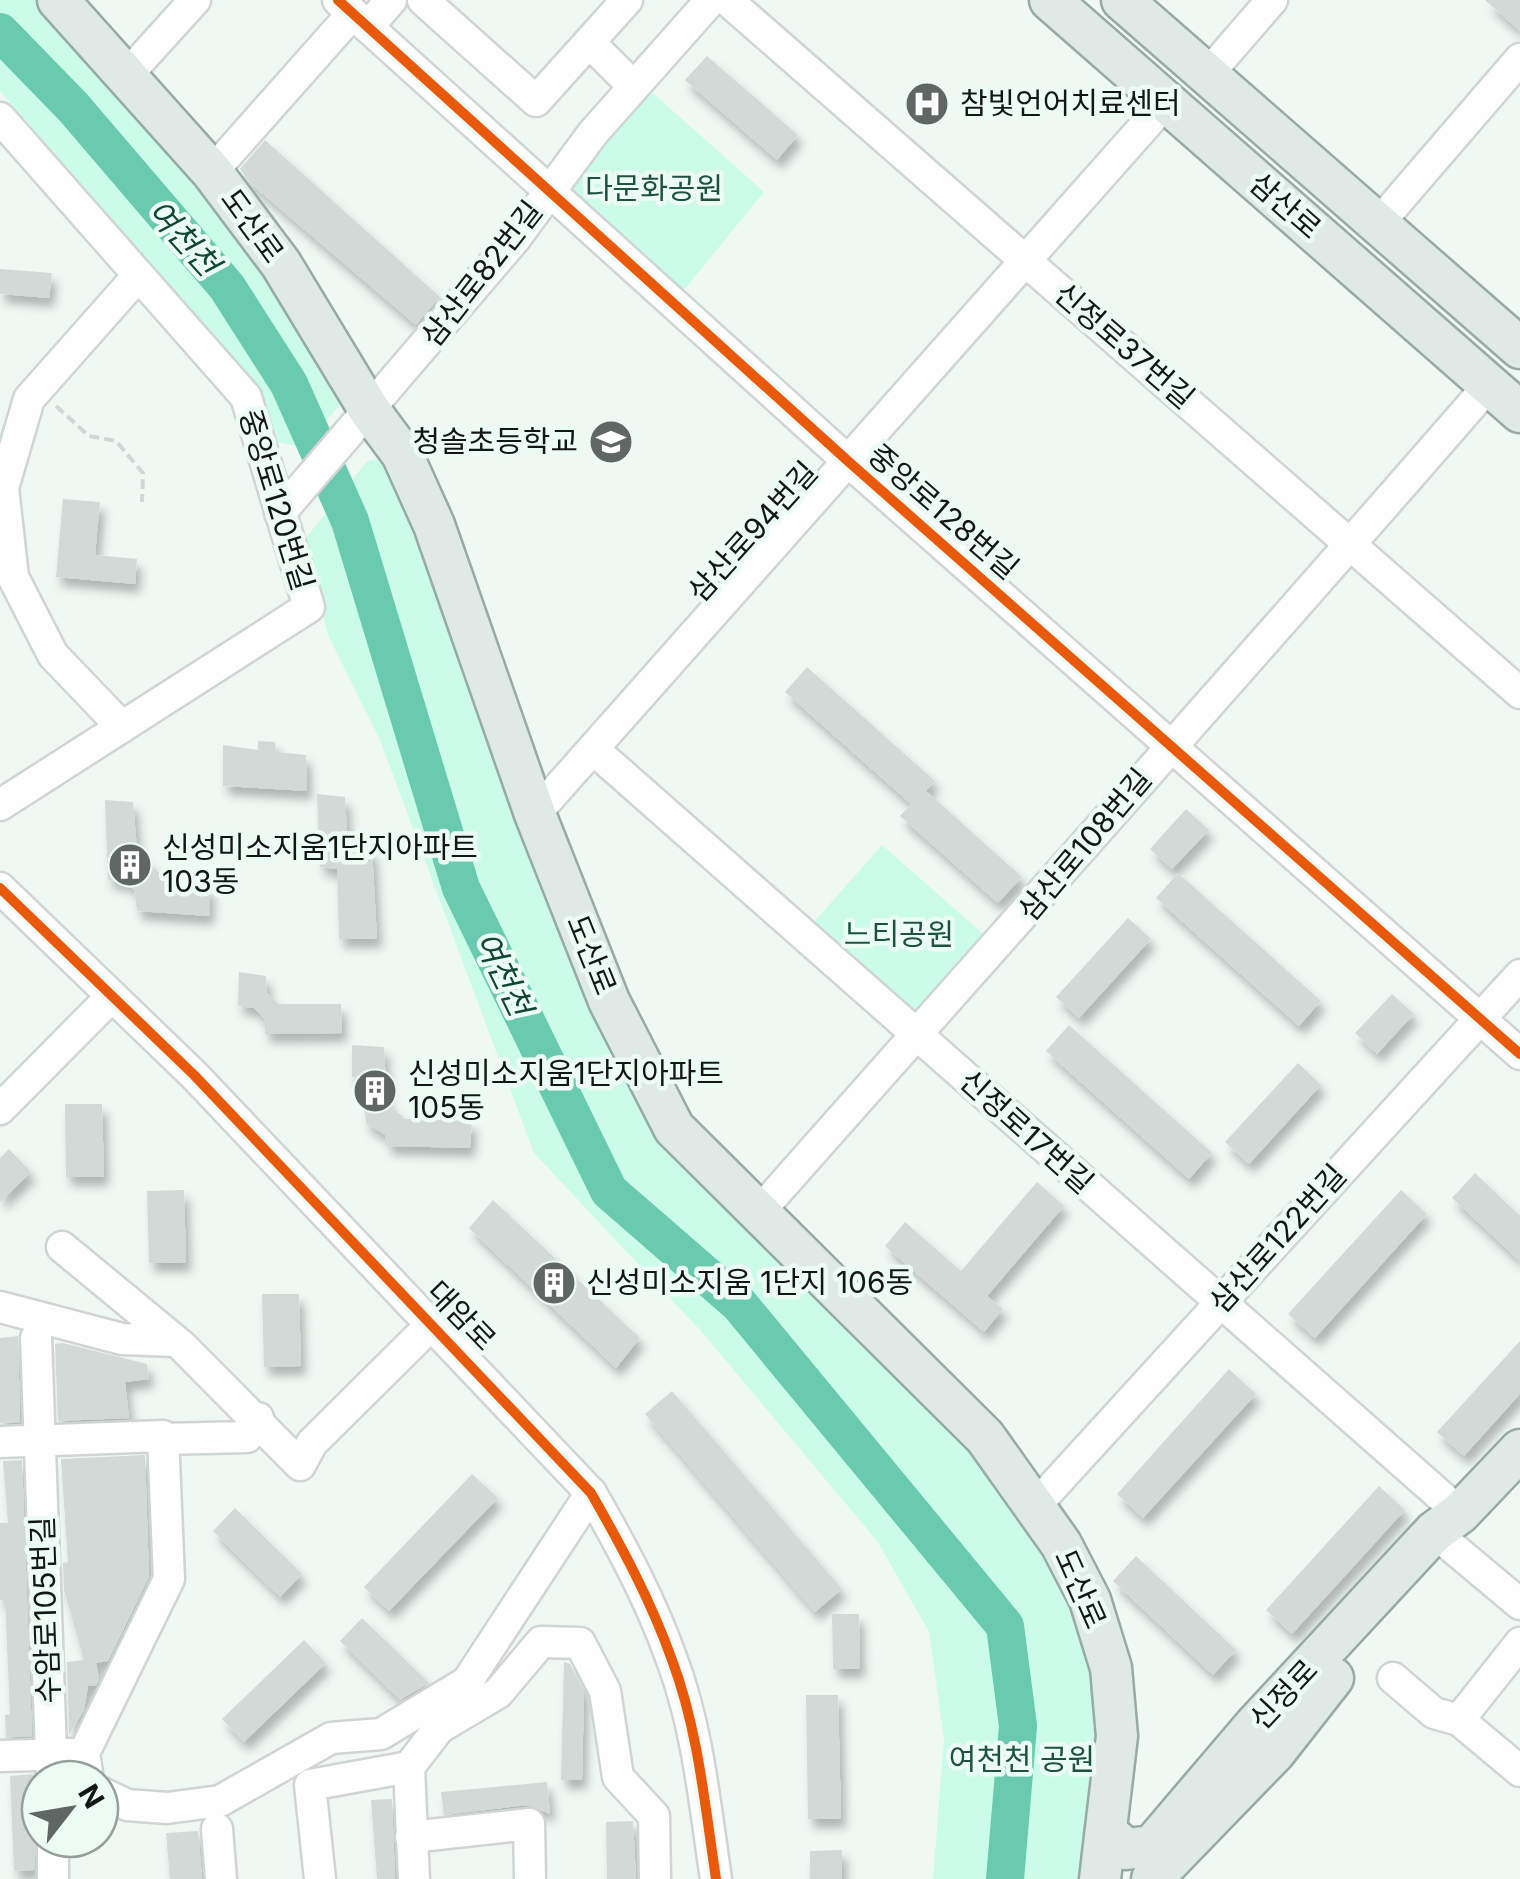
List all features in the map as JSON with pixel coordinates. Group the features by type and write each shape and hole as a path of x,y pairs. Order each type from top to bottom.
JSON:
{"main road":[{"name":"도산로","path":"58,0 212,172 281,264 370,411 402,454 429,514 535,814 609,1001 648,1085 674,1128 985,1438 1036,1504 1090,1600 1111,1668 1117,1736 1100,1879"},
{"name":"삼산로","path":"1050,0 1520,412"},
{"name":"삼산로","path":"1122,0 1520,348"},
{"name":"신정로","path":"1118,1879 1152,1862 1255,1725 1520,1450"},
{"path":"1106,1832 1126,1849 1152,1862"}],"street":[{"path":"127,75 195,0"},
{"path":"212,172 353,13 391,0"},
{"path":"424,0 536,101 626,0"},
{"name":"삼산로82번길","path":"280,512 514,240 548,188 633,86 711,0"},
{"name":"신정로37번길","path":"728,0 1520,693"},
{"path":"1207,75 1272,0"},
{"name":"중앙로128번길","path":"353,13 849,462 1520,1054"},
{"path":"589,42 633,86"},
{"path":"1378,224 1520,60"},
{"name":"삼산로94번길","path":"535,814 1166,102"},
{"name":"중앙로120번길","path":"0,118 246,398 308,607 0,805"},
{"path":"122,727 54,655 13,577 3,488 29,399 138,277"},
{"name":"삼산로108번길","path":"759,1212 1008,936 1170,745 1352,543 1488,384"},
{"name":"신정로17번길","path":"593,749 1220,1304 1520,1604"},
{"name":"대암로","path":"0,888 112,996 433,1323 591,1493 636,1571 674,1663 699,1760 716,1879"},
{"name":"삼산로122번길","path":"1036,1504 1520,975"},
{"path":"0,1108 112,996"},
{"path":"62,1247 175,1341 258,1418 300,1465 312,1444 433,1323"},
{"path":"0,1307 122,1339 175,1341"},
{"name":"수암로105번길","path":"36,1338 52,1759"},
{"path":"0,1442 246,1437 258,1418"},
{"name":"수암로105번길","path":"89,1759 169,1578 163,1439"},
{"path":"120,1802 168,1808 220,1802 332,1738 381,1734 467,1682 591,1493"},
{"path":"414,1879 409,1767 439,1728 498,1693 540,1642 580,1643 606,1691 618,1777 654,1816 655,1879"},
{"path":"1458,1720 1520,1643"},
{"path":"1393,1678 1434,1713 1458,1720 1520,1772"},
{"path":"320,1879 310,1786 409,1767"},
{"path":"411,1837 529,1824 530,1879 519,1879"},
{"path":"217,1829 221,1879"}],"path":[{"path":"36,391 89,436 116,441 143,473 142,502"}],"green space":[{"path":"0,0 45,0 272,276 340,386 341,404 302,447 277,442 251,382 0,91"},
{"name":"다문화공원","path":"638,80 764,192 674,302 548,189"},
{"name":"여천천 공원","path":"392,457 619,1046 962,1436 1050,1561 1090,1654 1104,1754 1082,1879 933,1879 944,1739 929,1632 878,1542 701,1331 534,1153 380,740 329,637 302,543 367,461"},
{"name":"느티공원","path":"882,845 990,940 915,1025 807,930"}],"building":[{"path":"1485,0 1520,0 1520,31"},
{"path":"707,56 798,135 777,160 685,80"},
{"path":"265,140 440,297 416,325 250,183 240,169"},
{"path":"0,269 52,273 49,298 0,294"},
{"path":"63,499 100,502 95,555 137,559 135,584 56,577"},
{"path":"807,667 935,781 926,791 1022,877 998,903 900,816 911,804 785,692"},
{"path":"258,741 275,742 276,752 306,755 307,791 223,786 223,745 258,750"},
{"path":"317,794 345,797 348,848 372,849 377,939 339,939 337,869 320,867"},
{"name":"신성미소지움1단지아파트 103동","path":"105,800 133,802 137,850 167,881 210,887 209,916 137,911 134,890 127,883 108,880"},
{"path":"1186,809 1209,830 1172,869 1150,849"},
{"path":"1178,873 1321,1001 1299,1026 1156,898"},
{"path":"1128,918 1151,939 1079,1018 1056,997"},
{"path":"239,972 266,976 267,993 278,1004 341,1004 342,1033 265,1034 264,1018 254,1008 238,1006"},
{"path":"1392,994 1414,1014 1377,1054 1355,1033"},
{"path":"1069,1025 1212,1153 1189,1179 1046,1051"},
{"name":"신성미소지움1단지아파트 105동","path":"352,1045 384,1047 387,1103 405,1119 472,1121 470,1148 388,1146 385,1135 366,1123 363,1078 352,1077"},
{"path":"1298,1063 1321,1085 1249,1164 1225,1142"},
{"path":"65,1104 102,1104 104,1177 66,1177"},
{"path":"9,1149 31,1172 0,1202 0,1158"},
{"path":"1475,1173 1520,1216 1520,1261 1452,1198"},
{"path":"1037,1182 1064,1206 987,1296 1003,1309 984,1332 885,1246 905,1222 961,1271"},
{"path":"184,1190 186,1263 149,1263 147,1191"},
{"path":"1401,1190 1427,1214 1315,1338 1288,1314"},
{"name":"신성미소지움 1단지 106동","path":"493,1200 640,1338 616,1368 469,1228"},
{"path":"262,1294 299,1294 301,1366 264,1367"},
{"path":"18,1336 20,1422 0,1423 0,1338"},
{"path":"1520,1341 1520,1394 1464,1456 1437,1432"},
{"path":"55,1344 147,1364 149,1379 125,1382 129,1418 58,1421"},
{"path":"1229,1369 1256,1394 1143,1518 1117,1494"},
{"path":"672,1391 842,1589 815,1612 645,1414"},
{"path":"145,1455 149,1577 108,1661 96,1663 99,1679 96,1685 88,1686 84,1710 69,1735 67,1662 84,1660 64,1590 63,1563 68,1562 61,1459"},
{"path":"22,1460 32,1736 6,1737 5,1715 10,1714 5,1600 0,1600 0,1523 8,1523 3,1461"},
{"path":"472,1474 498,1498 389,1611 364,1587"},
{"path":"1379,1486 1405,1510 1292,1634 1266,1610"},
{"path":"235,1508 302,1574 280,1597 213,1531"},
{"path":"1136,1556 1236,1650 1213,1675 1113,1581"},
{"path":"832,1614 859,1614 860,1669 833,1669"},
{"path":"362,1618 429,1683 400,1700 340,1641"},
{"path":"304,1640 326,1663 244,1742 222,1719"},
{"path":"564,1662 570,1664 584,1691 582,1780 561,1780"},
{"path":"806,1695 838,1695 841,1819 808,1819"},
{"path":"20,1775 20,1859 35,1859 34,1870 14,1871 10,1776"},
{"path":"547,1782 550,1814 527,1805 444,1815 441,1792"},
{"path":"392,1799 395,1879 377,1879 371,1800"},
{"path":"633,1821 636,1879 607,1879 606,1822"},
{"path":"198,1831 202,1879 170,1879 166,1833"},
{"path":"842,1850 842,1879 810,1879 810,1851"}],"waterway":[{"name":"여천천","path":"0,32 73,107 227,287 289,384 350,521 461,888 609,1191 739,1304 1005,1626 1018,1726 1005,1879"}],"cycle path":[{"path":"338,0 849,462 1520,1054"},
{"path":"0,888 194,1075 591,1493 645,1595 681,1686 700,1768 716,1879"}],"place":[{"name":"참빛언어치료센터","path":"927,104"},
{"name":"청솔초등학교","path":"611,442"},
{"name":"신성미소지움1단지아파트 103동","path":"130,865"},
{"name":"신성미소지움1단지아파트 105동","path":"375,1091"},
{"name":"신성미소지움 1단지 106동","path":"554,1283"}]}
